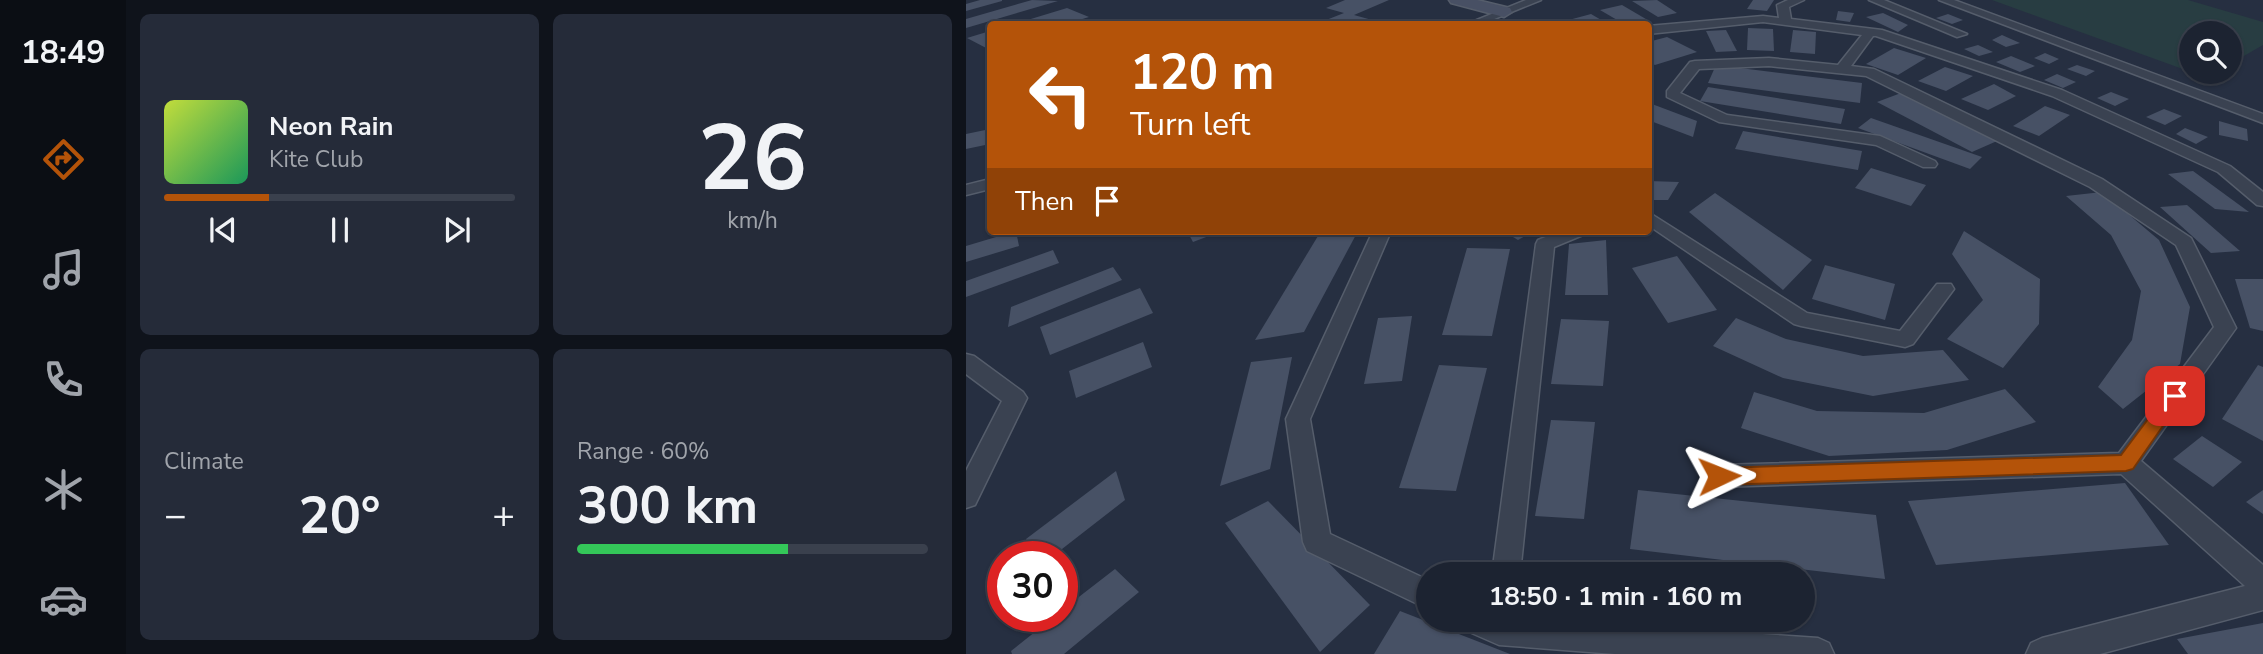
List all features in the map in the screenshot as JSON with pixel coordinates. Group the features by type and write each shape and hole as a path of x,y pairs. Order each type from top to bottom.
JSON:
{"street":[{"path":"1457,0 1504,12"},
{"path":"1481,21 1536,0"},
{"path":"1786,22 1783,5 1798,0"},
{"path":"1874,0 1961,34"},
{"path":"1944,0 2263,119"},
{"path":"1652,30 1763,19 1870,32 2057,93 2224,169 2263,201"},
{"path":"1842,69 1870,32"},
{"path":"1929,164 1880,141 1724,119 1672,94 1695,65 1769,62 1869,72 2096,183 2184,242 2225,328 2126,463"},
{"path":"966,190 987,185"},
{"path":"1652,220 1801,319 1905,339 1944,289"},
{"path":"1380,235 1297,419 1317,542 1416,589"},
{"path":"1507,562 1545,244 1567,235"},
{"path":"966,362 1015,398 966,497"},
{"path":"1719,476 2126,463 2263,584"},
{"path":"2042,654 2263,596"},
{"path":"1587,632 1818,654"}],"green space":[{"path":"1992,0 2188,0 2263,22 2263,45 2242,57 2242,21 2179,21 2179,68"}],"building":[{"path":"980,0 1002,1 966,11 966,4"},
{"path":"1032,0 1058,1 966,28 966,19"},
{"path":"1345,0 1389,0 1354,15 1372,20 1369,21 1324,21 1344,13 1326,8"},
{"path":"1657,0 1677,13 1658,17 1632,1"},
{"path":"1753,0 1774,0 1767,11 1747,9"},
{"path":"1622,5 1649,21 1619,21 1600,10"},
{"path":"1067,8 1089,17 1076,21 1024,21"},
{"path":"1838,11 1854,13 1850,22 1836,20"},
{"path":"1883,13 1908,25 1898,32 1866,17"},
{"path":"1591,14 1603,21 1565,21"},
{"path":"1948,14 1963,20 1952,24 1936,18"},
{"path":"1748,28 1773,29 1774,51 1747,50"},
{"path":"1726,30 1737,51 1716,52 1706,31"},
{"path":"1793,30 1816,32 1815,54 1790,52"},
{"path":"987,32 987,48 967,38"},
{"path":"2002,35 2020,43 2006,47 1992,40"},
{"path":"1667,37 1697,52 1655,65 1652,64 1652,41"},
{"path":"1978,45 1993,52 1979,56 1964,49"},
{"path":"1894,48 1926,58 1898,75 1866,64"},
{"path":"2045,53 2059,59 2049,64 2034,58"},
{"path":"2011,56 2035,66 2020,72 1996,62"},
{"path":"1716,65 1862,83 1860,103 1708,83"},
{"path":"2077,65 2095,71 2086,76 2067,69"},
{"path":"1945,67 1973,76 1946,91 1918,81"},
{"path":"2057,74 2076,82 2063,88 2044,80"},
{"path":"1994,84 2016,96 1988,110 1961,99"},
{"path":"1708,87 1845,109 1841,124 1700,101"},
{"path":"2111,92 2129,99 2115,106 2097,98"},
{"path":"1901,93 1997,141 1972,152 1877,102"},
{"path":"1652,104 1697,121 1693,137 1652,122"},
{"path":"2045,106 2070,115 2039,136 2013,126"},
{"path":"2164,109 2182,116 2165,125 2146,117"},
{"path":"1871,118 1982,157 1970,169 1858,128"},
{"path":"2219,121 2247,129 2248,141 2219,135"},
{"path":"2185,128 2208,137 2196,144 2176,134"},
{"path":"987,130 987,145 966,149 966,134"},
{"path":"1743,131 1862,151 1858,170 1735,149"},
{"path":"1871,168 1926,185 1911,206 1855,188"},
{"path":"2193,171 2249,212 2215,209 2168,174"},
{"path":"1652,181 1679,182 1668,200 1652,200"},
{"path":"2102,192 2159,240 2190,307 2180,364 2123,409 2098,387 2132,340 2141,291 2111,235 2066,196"},
{"path":"1715,193 1812,260 1783,290 1689,212"},
{"path":"2187,205 2240,251 2211,253 2160,207"},
{"path":"1964,231 2040,279 2039,324 2003,368 1947,339 1983,300 1952,254"},
{"path":"1003,235 1017,235 1019,246 966,262 966,246"},
{"path":"1189,235 1211,235 1193,242"},
{"path":"1319,235 1356,235 1304,332 1255,340"},
{"path":"1510,235 1527,235 1518,240"},
{"path":"1606,240 1608,295 1565,295 1569,244"},
{"path":"1467,248 1510,249 1492,336 1442,335"},
{"path":"1053,250 1059,263 966,297 966,281"},
{"path":"1677,256 1717,310 1668,323 1632,268"},
{"path":"1825,265 1895,284 1885,320 1812,299"},
{"path":"1113,267 1122,280 1008,327 1011,307"},
{"path":"2235,279 2263,279 2263,331 2250,328"},
{"path":"1140,288 1153,313 1050,355 1040,327"},
{"path":"1412,316 1402,381 1364,384 1378,318"},
{"path":"1736,318 1786,339 1863,356 1943,350 1969,380 1873,396 1783,378 1713,346"},
{"path":"1561,319 1609,321 1603,386 1551,384"},
{"path":"1143,342 1152,367 1076,398 1069,371"},
{"path":"1292,357 1270,469 1220,486 1251,362"},
{"path":"1439,365 1487,368 1456,491 1399,488"},
{"path":"2258,365 2263,367 2263,441 2222,419"},
{"path":"2005,389 2036,422 1947,450 1829,456 1741,428 1754,392 1817,411 1924,413"},
{"path":"1551,420 1595,422 1584,519 1535,516"},
{"path":"2202,436 2242,462 2213,487 2173,459"},
{"path":"1116,471 1125,500 1072,541 1026,539"},
{"path":"2125,483 2169,545 1936,565 1908,501"},
{"path":"1638,490 1876,515 1885,579 1815,571 1815,562 1740,562 1630,549"},
{"path":"2263,490 2263,514 2246,502"},
{"path":"1268,501 1370,605 1320,652 1225,523"},
{"path":"1115,569 1139,592 1064,654 1012,654 1011,651 1035,632 1078,632 1078,598"},
{"path":"1400,611 1416,617 1416,632 1454,632 1510,654 1374,654"},
{"path":"2263,623 2263,654 2188,654 2177,639"}],"route":[{"path":"1719,476 2126,463 2175,396"}]}
